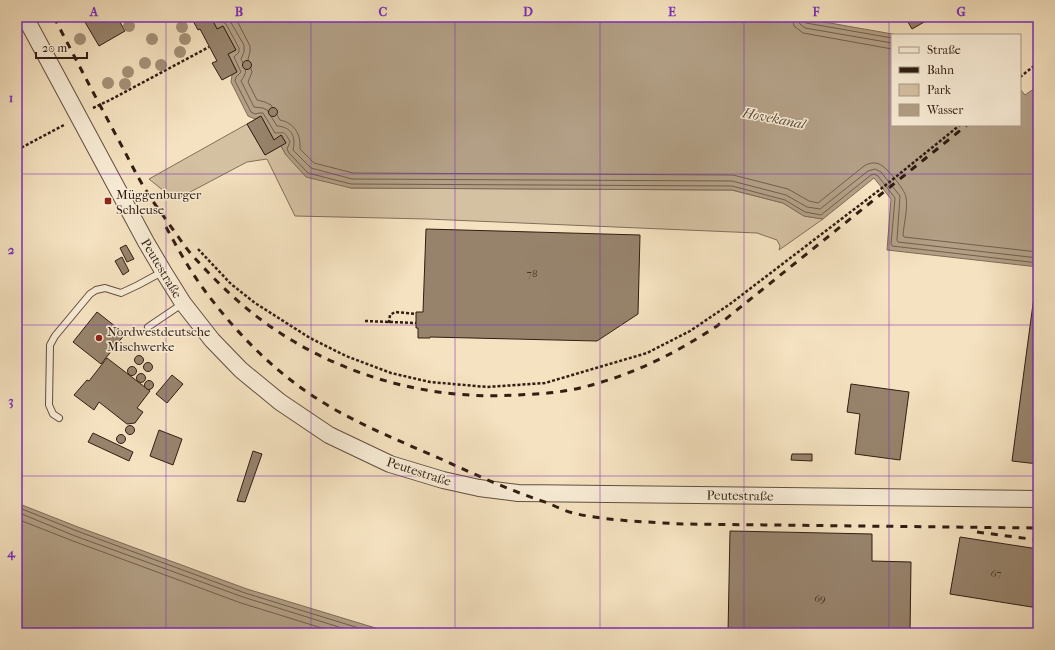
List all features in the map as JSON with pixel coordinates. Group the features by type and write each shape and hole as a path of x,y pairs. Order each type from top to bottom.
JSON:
{"street":[{"name":"Peutestraße","path":"25,17 163,271 183,303 212,340 241,370 280,402 329,435 390,464 442,480 478,488 518,493 1038,499"}],"lane":[{"path":"59,418 53,414 50,405 50,345 55,336 90,294 96,290 105,288 122,293 163,271"},
{"path":"148,326 183,303"}],"path":[{"path":"17,150 209,47"},
{"path":"1021,76 1038,63"},
{"path":"198,249 231,284 256,303 310,338 346,356 391,373 430,382 487,387 545,383 647,353 690,331 730,304 882,188 959,126"},
{"path":"389,322 390,315 395,312 416,314"},
{"path":"365,321 416,323"}],"green space":[{"path":"247,124 265,155 281,146 286,155 351,188 732,190 783,203 804,216 823,219 779,250 780,246 777,240 757,233 427,219 295,216 267,159 247,162 175,200 149,179"}],"water":[{"name":"Hovekanal","path":"211,17 796,17 892,34 891,34 891,126 1021,126 1021,90 1025,95 1038,86 1038,267 887,250 891,199 874,178 823,219 804,216 783,203 732,190 351,188 306,177 286,155 281,146 286,143 282,135 274,140 261,116 255,119 248,116 231,82 232,75 237,71 228,54 236,50 223,26 217,29"},
{"path":"17,503 247,589 392,633 17,633"}],"building":[{"path":"82,17 117,17 125,31 99,46"},
{"path":"191,17 211,17 217,29 223,26 236,50 228,54 237,72 222,80 212,63 217,61 200,29 198,30"},
{"path":"905,17 933,17 912,29"},
{"path":"247,60 252,65 247,70 242,65"},
{"path":"273,107 278,112 273,117 268,112"},
{"path":"261,116 274,140 281,135 286,143 265,155 247,124"},
{"path":"426,229 640,235 638,314 597,341 430,337 418,338 418,328 416,328 416,312 423,312"},
{"path":"126,245 134,259 127,262 120,248"},
{"path":"122,257 129,271 123,275 115,261"},
{"path":"1038,274 1038,464 1012,461"},
{"name":"Nordwestdeutsche Mischwerke","path":"97,312 125,334 101,364 73,342"},
{"path":"137,356 141,356 143,360 141,364 137,364 135,362 135,358"},
{"path":"107,358 150,391 137,408 143,412 135,423 127,424 99,402 94,410 74,395 87,380 89,381"},
{"path":"146,363 150,363 152,367 150,371 146,371 144,369 144,365"},
{"path":"130,367 134,367 136,371 134,375 130,375 128,373 128,369"},
{"path":"139,374 143,374 145,378 143,382 139,382 137,380 137,376"},
{"path":"172,375 183,384 167,403 156,394"},
{"path":"147,381 151,381 153,385 151,389 147,389 145,387 145,383"},
{"path":"851,384 909,392 900,460 855,454 860,414 847,412"},
{"path":"128,426 132,426 134,430 132,434 128,434 126,432 126,428"},
{"path":"159,430 182,439 173,465 150,456"},
{"path":"93,433 133,452 129,461 88,442"},
{"path":"119,435 123,435 125,439 123,443 119,443 117,441 117,437"},
{"path":"253,451 262,454 245,502 237,501"},
{"path":"792,454 812,454 812,461 791,460"},
{"path":"730,531 872,534 872,561 911,562 910,633 728,633"},
{"path":"960,537 1038,549 1038,608 950,594"}],"railway":[{"path":"54,17 143,186 187,249 220,285 251,312 280,333 310,351 342,366 376,378 410,387 445,393 480,396 564,391 598,383 634,371 668,355 717,326 966,126"},
{"path":"166,227 194,276 235,328 269,362 306,391 347,416 381,433 494,482 570,512 617,520 683,524 1038,528"},
{"path":"977,532 1038,540"}],"place":[{"name":"Müggenburger Schleuse","path":"108,201"},
{"name":"Nordwestdeutsche Mischwerke","path":"99,338"}]}
